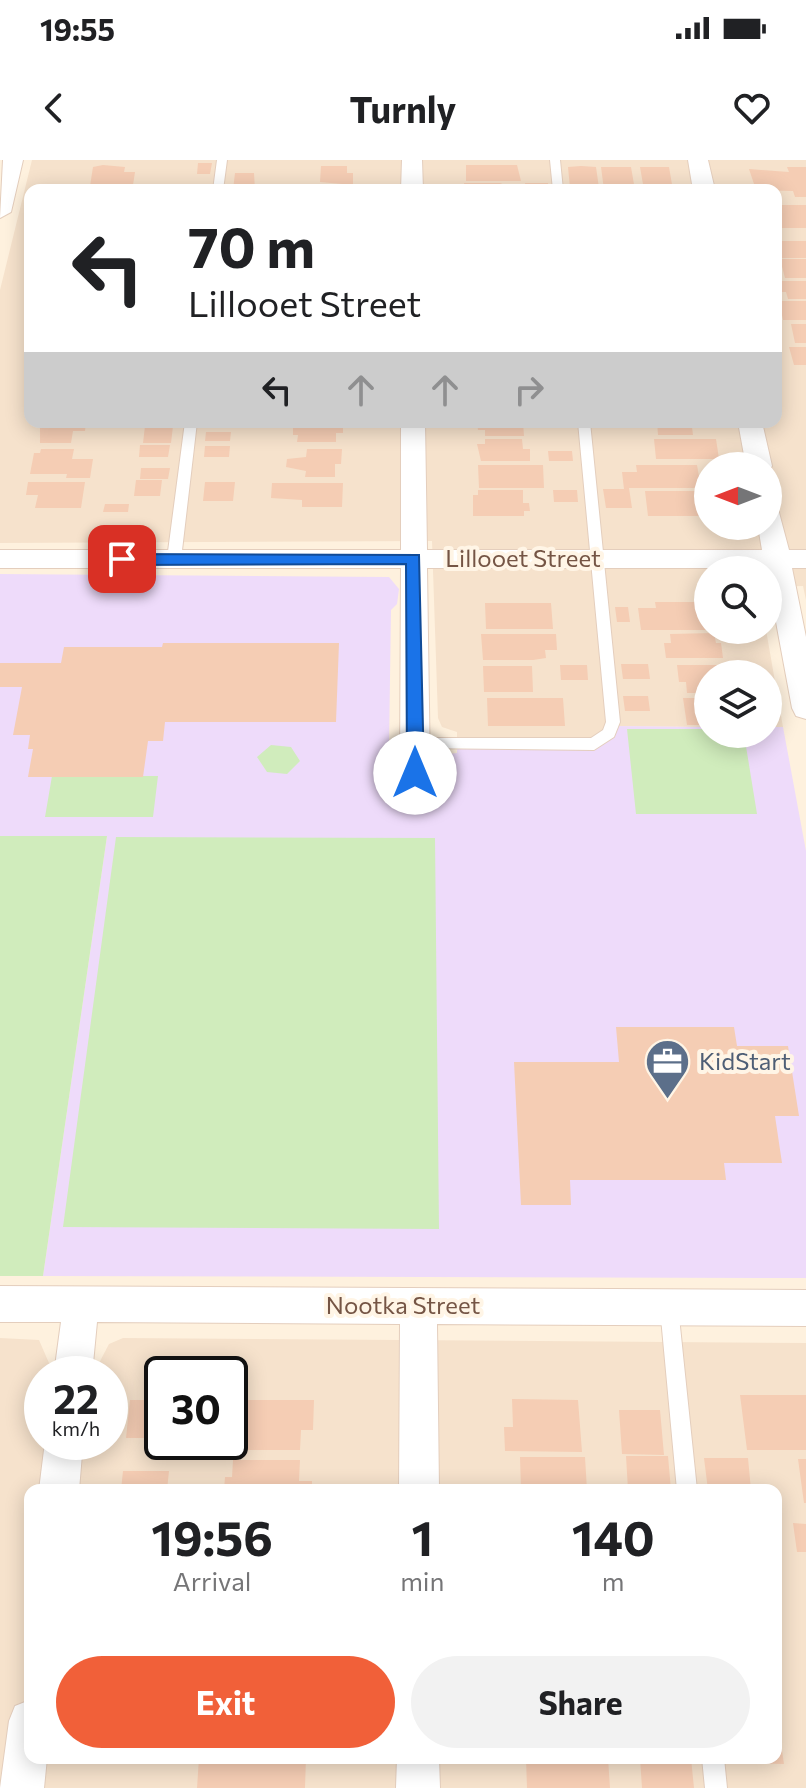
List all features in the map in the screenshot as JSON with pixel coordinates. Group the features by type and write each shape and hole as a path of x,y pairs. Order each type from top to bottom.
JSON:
{"street":[{"path":"0,212 13,160"},
{"path":"412,160 412,184"},
{"path":"698,160 703,184"},
{"path":"413,428 415,773"},
{"path":"751,428 756,452"},
{"name":"Lillooet Street","path":"0,559 694,559"},
{"name":"Lillooet Street","path":"782,559 806,559"},
{"path":"782,580 806,708"},
{"name":"Nootka Street","path":"0,1304 806,1308"},
{"path":"75,1356 81,1304"},
{"path":"418,1306 419,1484"},
{"path":"60,1484 62,1460"},
{"path":"22,1788 25,1764"},
{"path":"418,1764 418,1788"}],"lane":[{"path":"219,184 222,160"},
{"path":"555,160 557,184"},
{"path":"174,559 190,428"},
{"path":"415,744 594,744 609,733 613,722 600,559 585,428"},
{"path":"669,1307 686,1484"},
{"path":"714,1764 716,1788"}],"shaded area":[{"path":"32,160 806,160 806,600 803,586 782,587 782,556 694,556 694,644 768,644 771,660 694,660 694,727 613,726 603,739 457,742 457,732 442,727 438,718 432,541 0,543 0,290 24,192 24,428 782,428 782,184 26,184"},
{"path":"0,574 389,577 399,589 397,604 391,610 389,747 377,766 374,781 384,801 405,809 429,805 445,794 450,780 446,759 449,754 457,753 457,742 581,744 612,726 694,727 694,748 782,748 783,727 806,851 806,1278 43,1276 107,836 0,836"},
{"path":"0,1338 39,1340 46,1356 24,1356 24,1460 128,1460 128,1356 103,1356 109,1344 123,1338 806,1343 806,1788 0,1788"}],"green space":[{"path":"627,729 694,729 694,748 746,748 757,814 636,814"},
{"path":"271,745 291,747 300,761 287,774 267,772 257,757"},
{"path":"52,776 158,776 153,817 45,817"},
{"path":"0,836 107,836 43,1276 0,1276"},
{"path":"116,837 435,838 439,1229 63,1227"}],"building":[{"path":"198,163 212,163 210,174 197,174"},
{"path":"466,165 517,165 521,181 466,181"},
{"path":"321,166 347,166 347,173 353,173 353,184 320,182"},
{"path":"93,167 125,167 124,172 135,172 133,184 90,184"},
{"path":"568,167 596,167 598,184 570,184"},
{"path":"601,167 631,167 634,184 603,184"},
{"path":"640,167 669,167 672,184 643,184"},
{"path":"787,167 806,167 806,197 795,197 793,191 782,191 782,184 754,184 749,169 789,172"},
{"path":"235,173 254,173 255,184 234,184"},
{"path":"782,205 806,205 806,228 782,228"},
{"path":"782,241 806,241 806,258 782,258"},
{"path":"782,259 806,259 806,278 785,278"},
{"path":"782,281 806,281 806,299 788,299 786,292 782,292"},
{"path":"782,301 806,301 806,320 783,320"},
{"path":"791,324 806,324 806,343 795,343"},
{"path":"789,347 806,347 806,365 794,365"},
{"path":"40,428 85,428 85,431 73,431 71,443 40,443"},
{"path":"145,428 173,428 171,443 143,443"},
{"path":"293,428 343,428 343,433 336,433 336,442 297,442 298,435 293,435"},
{"path":"523,428 524,436 485,436 485,430 478,430"},
{"path":"657,428 692,428 693,435 658,435"},
{"path":"206,432 231,432 230,441 205,441"},
{"path":"485,439 522,439 523,449 530,449 530,461 481,461 477,444 485,444"},
{"path":"654,439 716,439 718,452 694,452 694,459 656,459"},
{"path":"140,445 170,445 168,457 139,457"},
{"path":"205,446 230,446 229,457 204,457"},
{"path":"41,449 74,449 72,459 93,459 90,478 66,478 67,474 30,474 34,453 40,453"},
{"path":"307,449 342,449 341,464 335,464 335,477 305,477 306,471 286,467 287,459 306,457"},
{"path":"548,451 572,451 573,461 549,461"},
{"path":"478,465 543,465 544,488 479,488"},
{"path":"636,465 694,465 694,488 629,488 632,508 606,508 603,489 624,489 622,472 637,472"},
{"path":"141,468 170,468 168,479 140,479"},
{"path":"136,480 162,480 160,496 134,496"},
{"path":"28,482 85,482 81,508 35,508 38,495 26,495"},
{"path":"205,482 235,482 233,501 203,501"},
{"path":"272,483 343,483 342,507 302,507 302,500 271,498"},
{"path":"478,490 523,490 523,503 529,503 530,511 524,511 524,516 473,516 473,495 478,495"},
{"path":"553,490 577,490 578,502 554,502"},
{"path":"645,491 694,491 694,516 648,516"},
{"path":"105,504 129,504 128,512 103,512"},
{"path":"655,602 694,602 694,630 641,630 638,608 656,608"},
{"path":"485,603 551,603 553,629 486,629"},
{"path":"615,607 628,607 630,622 617,622"},
{"path":"694,633 694,644 721,644 723,658 666,658 664,643 671,643 670,634"},
{"path":"481,634 556,634 557,650 545,650 546,658 533,660 483,660"},
{"path":"163,643 339,643 336,722 165,722 163,741 148,741 143,777 28,777 33,749 28,749 30,735 13,735 22,687 0,687 0,663 61,663 64,647 162,647"},
{"path":"621,664 648,664 650,679 623,679"},
{"path":"560,665 587,665 588,680 561,680"},
{"path":"677,665 694,665 694,693 687,693 686,682 679,682"},
{"path":"483,666 532,666 533,692 484,692"},
{"path":"623,696 648,696 650,711 625,711"},
{"path":"487,698 563,698 565,726 488,726"},
{"path":"683,698 694,698 694,725 687,725"},
{"path":"616,1027 734,1027 737,1046 788,1046 799,1116 775,1116 782,1163 724,1163 726,1180 570,1180 571,1205 521,1205 514,1062 619,1062"},
{"path":"740,1395 806,1395 806,1450 747,1450"},
{"path":"512,1399 578,1400 582,1452 505,1451 504,1427 513,1427"},
{"path":"130,1400 144,1400 144,1438 128,1438"},
{"path":"248,1400 314,1400 313,1430 301,1430 300,1450 248,1450"},
{"path":"619,1410 660,1410 664,1455 622,1454"},
{"path":"626,1456 668,1456 670,1484 628,1484"},
{"path":"520,1457 585,1457 587,1484 521,1484"},
{"path":"704,1458 748,1458 750,1484 707,1484"},
{"path":"798,1459 806,1459 806,1503 804,1503"},
{"path":"233,1460 300,1460 299,1481 312,1481 312,1484 224,1484 225,1477 232,1477"},
{"path":"123,1471 169,1471 168,1484 122,1484"},
{"path":"793,1523 806,1524 806,1552 797,1552"},
{"path":"199,1764 306,1764 305,1788 197,1788"},
{"path":"526,1764 608,1764 610,1788 527,1788"},
{"path":"640,1764 692,1764 694,1788 642,1788"}],"place":[{"name":"KidStart","path":"668,1101"}],"route":[{"path":"122,559 414,559 415,773"}]}
